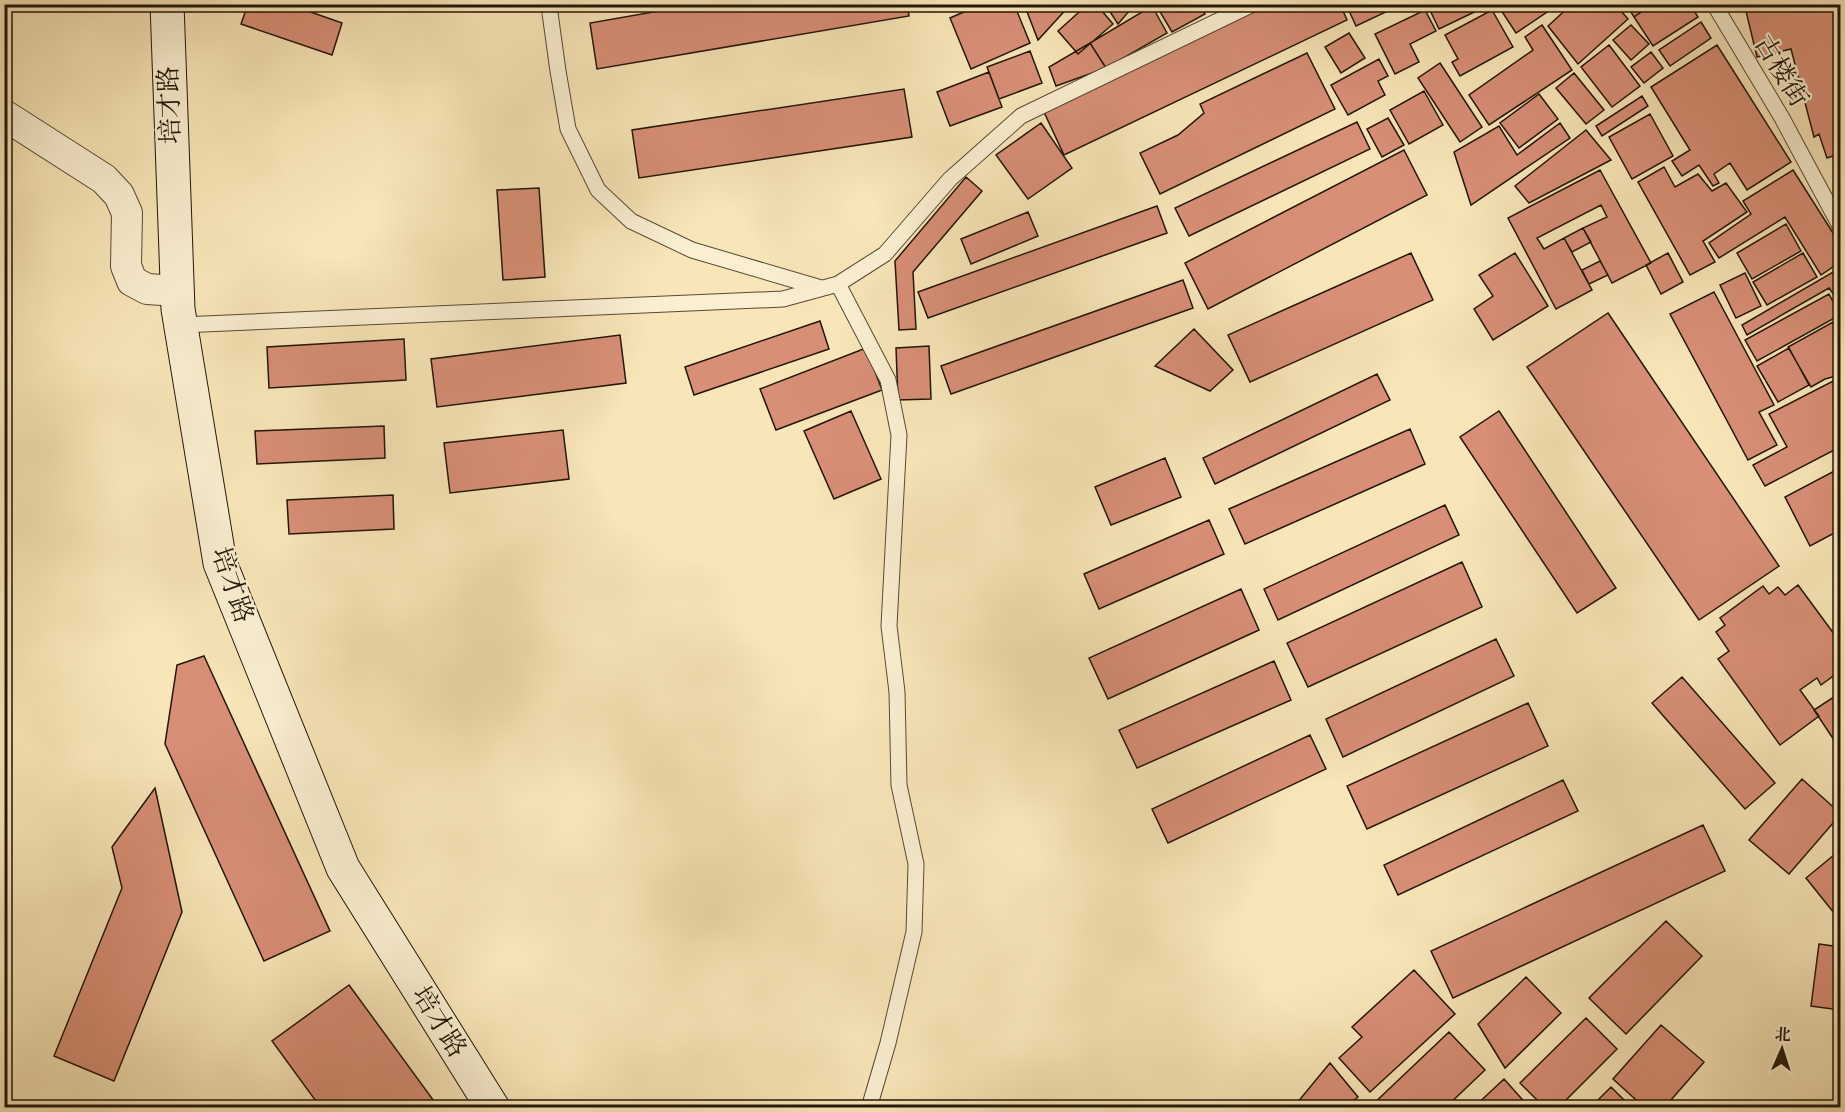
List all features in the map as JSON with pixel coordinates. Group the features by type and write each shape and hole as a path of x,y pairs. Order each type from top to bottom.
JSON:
{"street":[{"name":"培才路","path":"167,4 181,325 219,563 343,868 493,1107"},
{"path":"4,114 104,179 119,195 127,213 126,266 132,281 147,289 178,291"}],"lane":[{"path":"551,4 550,13 568,129 598,190 631,221 692,250 822,288"},
{"path":"181,325 783,299 838,284 885,254 950,179 1021,116 1253,4"},
{"name":"古楼街","path":"1714,4 1782,118 1840,226"},
{"path":"838,284 888,380 898,435 889,626 897,692 899,785 916,864 914,932 888,1043 869,1107"}],"building":[{"path":"248,4 288,4 342,23 332,55 241,24"},
{"path":"699,4 907,4 909,16 597,69 590,23"},
{"path":"982,4 1014,4 1030,43 971,69 950,18"},
{"path":"1024,4 1071,4 1038,40"},
{"path":"1088,4 1096,4 1113,24 1078,54 1058,31"},
{"path":"1105,4 1140,4 1130,10 1118,24"},
{"path":"1199,4 1205,14 1172,32 1156,5"},
{"path":"1269,4 1340,4 1347,20 1064,155 1044,112"},
{"path":"1346,4 1385,4 1388,11 1356,26"},
{"path":"1427,4 1491,4 1439,29"},
{"path":"1497,4 1559,4 1516,33"},
{"path":"1572,4 1615,4 1628,19 1578,64 1548,26"},
{"path":"1626,4 1653,4 1634,17"},
{"path":"1653,4 1690,4 1698,17 1653,46 1634,17"},
{"path":"1753,4 1840,4 1840,180 1833,156 1827,158 1819,134 1814,137 1791,49 1757,57 1745,7"},
{"path":"1152,6 1167,33 1106,68 1090,43"},
{"path":"1425,10 1436,31 1410,44 1419,62 1395,74 1375,34"},
{"path":"1492,10 1513,47 1460,76 1452,62 1458,59 1445,35"},
{"path":"1701,22 1711,38 1670,66 1659,50"},
{"path":"1542,25 1572,70 1489,125 1469,95 1533,50 1525,37"},
{"path":"1631,25 1649,44 1631,60 1613,40"},
{"path":"1349,33 1365,58 1341,73 1325,47"},
{"path":"1090,43 1106,68 1056,86 1049,67"},
{"path":"1609,45 1640,86 1612,107 1581,67"},
{"path":"1717,45 1791,162 1747,190 1730,163 1714,174 1719,183 1713,186 1699,165 1682,176 1672,161 1690,150 1651,87"},
{"path":"1030,51 1042,83 999,99 987,67"},
{"path":"1651,52 1663,68 1644,83 1631,67"},
{"path":"1307,53 1335,109 1160,194 1140,153 1178,135 1204,113 1200,104"},
{"path":"1379,59 1388,76 1378,81 1385,95 1348,115 1331,85"},
{"path":"1440,63 1482,127 1460,142 1418,78"},
{"path":"989,72 1002,107 950,126 937,92"},
{"path":"1574,73 1604,110 1586,124 1556,88"},
{"path":"904,89 912,137 639,178 632,130"},
{"path":"1424,91 1443,125 1409,144 1390,110"},
{"path":"1539,94 1558,119 1519,148 1500,123"},
{"path":"1642,96 1648,106 1602,136 1596,126"},
{"path":"1650,114 1673,156 1632,179 1609,137"},
{"path":"1388,118 1404,145 1382,157 1367,129"},
{"path":"1357,122 1370,149 1189,236 1175,208"},
{"path":"1041,123 1072,168 1028,199 996,155"},
{"path":"1560,123 1570,138 1471,205 1454,152 1499,126 1517,155"},
{"path":"1586,130 1611,160 1529,203 1515,186"},
{"path":"1404,150 1427,195 1208,309 1185,263"},
{"path":"1664,167 1675,187 1698,174 1712,191 1726,183 1747,212 1703,241 1715,262 1690,275 1638,182"},
{"path":"1600,170 1651,263 1612,283 1583,228 1607,217 1601,205 1537,238 1544,249 1564,238 1592,290 1556,309 1508,218"},
{"path":"1793,170 1840,244 1840,262 1821,275 1785,217 1719,258 1709,243 1751,214 1743,201"},
{"path":"966,177 982,191 913,272 916,329 899,330 895,261"},
{"path":"539,188 545,277 503,280 497,190"},
{"path":"1157,206 1167,233 928,318 918,292"},
{"path":"1028,212 1038,236 971,264 961,239"},
{"path":"1786,224 1801,251 1752,279 1737,253"},
{"path":"1583,228 1591,242 1572,252 1564,238"},
{"path":"1411,253 1433,300 1250,382 1228,335"},
{"path":"1515,253 1548,306 1493,340 1474,309 1493,296 1479,275"},
{"path":"1668,253 1683,282 1661,294 1646,265"},
{"path":"1803,253 1817,277 1767,305 1753,282"},
{"path":"1600,261 1608,275 1589,284 1582,270"},
{"path":"1840,268 1840,303 1829,288 1747,335 1742,325"},
{"path":"1745,273 1761,306 1736,318 1720,285"},
{"path":"1183,280 1193,308 951,394 941,366"},
{"path":"1714,292 1774,405 1759,412 1777,445 1748,460 1670,314"},
{"path":"1829,294 1840,315 1757,361 1745,340"},
{"path":"1608,313 1779,566 1699,620 1527,367"},
{"path":"820,321 829,349 694,395 685,367"},
{"path":"1833,322 1840,336 1840,375 1825,379 1811,387 1788,347"},
{"path":"1194,329 1233,370 1210,391 1155,366"},
{"path":"620,335 626,383 437,407 431,359"},
{"path":"404,339 406,380 269,388 267,347"},
{"path":"929,346 931,399 898,400 896,348"},
{"path":"866,348 882,390 776,430 760,389"},
{"path":"1789,348 1809,385 1778,402 1757,366"},
{"path":"1377,374 1390,400 1215,484 1203,458"},
{"path":"1839,378 1840,447 1765,486 1753,465 1787,447 1769,414"},
{"path":"851,411 881,479 834,499 804,431"},
{"path":"1499,411 1616,588 1577,613 1460,437"},
{"path":"384,426 385,458 257,464 255,431"},
{"path":"1410,429 1425,464 1245,544 1229,509"},
{"path":"563,430 569,479 450,493 444,443"},
{"path":"1165,458 1181,497 1111,525 1095,487"},
{"path":"1840,468 1840,530 1810,546 1785,497"},
{"path":"393,495 394,529 289,534 287,500"},
{"path":"1445,505 1459,535 1278,620 1264,589"},
{"path":"1209,520 1224,554 1099,609 1084,574"},
{"path":"1462,562 1482,607 1308,687 1287,643"},
{"path":"1798,585 1840,642 1840,671 1821,685 1817,678 1800,690 1819,716 1780,745 1718,659 1729,651 1716,632 1725,625 1720,618 1763,586 1769,594 1778,587 1785,595"},
{"path":"1241,589 1259,630 1108,699 1089,658"},
{"path":"1496,639 1514,676 1343,757 1326,719"},
{"path":"204,656 330,931 264,961 165,744 177,665"},
{"path":"1274,661 1291,700 1137,768 1119,730"},
{"path":"1682,677 1775,783 1745,809 1652,703"},
{"path":"1840,693 1840,749 1814,710"},
{"path":"1528,703 1548,746 1367,829 1347,786"},
{"path":"1310,735 1326,769 1168,843 1152,809"},
{"path":"1802,779 1840,815 1789,874 1749,840"},
{"path":"1563,780 1578,811 1398,895 1384,865"},
{"path":"155,788 182,912 114,1081 54,1056 122,888 112,847"},
{"path":"1703,825 1725,871 1453,998 1431,951"},
{"path":"1840,850 1840,916 1838,918 1806,878"},
{"path":"1666,921 1702,956 1626,1034 1589,998"},
{"path":"1819,944 1840,947 1840,1010 1811,1006"},
{"path":"1414,970 1455,1014 1370,1092 1339,1058 1362,1037 1352,1027"},
{"path":"1526,977 1561,1013 1505,1068 1478,1024"},
{"path":"349,985 439,1108 321,1108 272,1041"},
{"path":"1586,1018 1617,1049 1558,1108 1545,1108 1520,1083"},
{"path":"1661,1025 1704,1062 1664,1108 1645,1108 1613,1079"},
{"path":"1449,1032 1485,1070 1445,1108 1369,1108"},
{"path":"1330,1063 1358,1097 1345,1108 1298,1108 1296,1104"},
{"path":"1504,1079 1530,1108 1473,1108"},
{"path":"1611,1087 1632,1108 1590,1108"}]}
